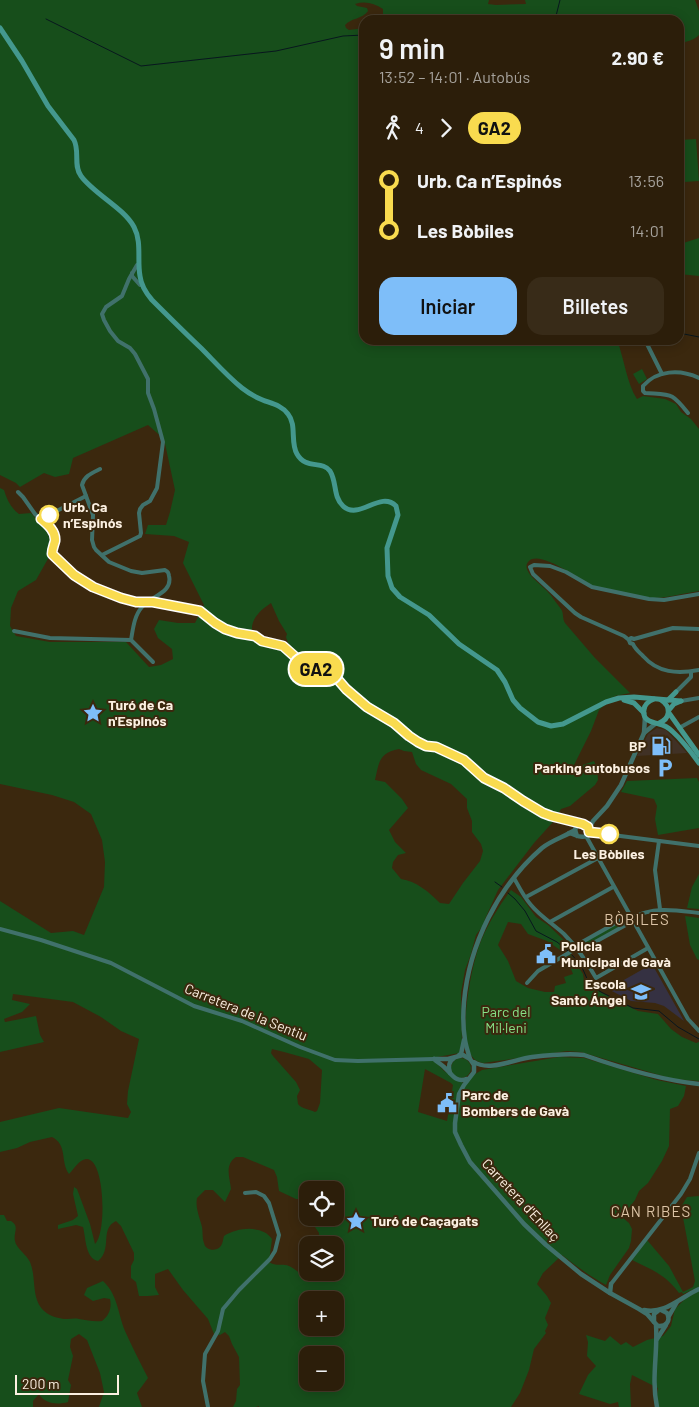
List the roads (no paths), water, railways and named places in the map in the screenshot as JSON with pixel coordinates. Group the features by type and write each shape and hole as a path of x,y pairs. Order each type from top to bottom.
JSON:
{"main road":[{"path":"0,29 48,107 75,146 74,164 77,174 85,184 126,219 132,227 138,242 136,275 146,293 234,382 251,395 281,407 288,414 298,455 306,463 323,466 328,469 333,479 338,500 344,507 348,510 355,510 382,501 389,501 396,506 398,515 388,544 388,576 392,588 400,597 429,615 459,644 496,670 505,682 513,700 527,714 544,725 556,726 563,724 613,700 625,697 679,700"},
{"path":"0,29 22,61 48,106 74,140 77,150 76,162 78,172 86,182 134,226 138,241 136,275 152,303 237,387 254,398 283,411 289,420 292,450 296,457 304,465 322,468 328,473 336,500 342,508 354,513 382,504 388,504 395,510 396,516 387,540 385,554 386,577 390,589 402,601 429,618 458,645 497,673 511,700 525,715 537,724 550,728 563,726 619,701 631,701 637,705 649,722 673,731 699,763"},
{"path":"668,700 676,692"},
{"path":"676,692 679,700"},
{"path":"644,715 644,707 655,699"},
{"path":"662,700 678,728 699,756"},
{"path":"657,724 665,720 674,704 679,700"}],"street":[{"path":"102,555 140,536 140,509 143,504 150,502 157,488 163,450 162,435 148,393 148,379 135,354 130,348 115,338 103,317 104,308 122,296 127,283 136,275"},
{"path":"648,345 662,374"},
{"path":"688,413 672,396 645,393 642,388 662,374 686,373 699,378"},
{"path":"100,469 88,475 83,481 82,487 93,515 93,544 96,550 112,564 136,573 162,570 168,572 170,583 143,605 135,620 131,640"},
{"path":"18,492 54,534 55,541 52,554 74,575 93,587 121,598 200,611 225,629 255,636 262,641 283,646 301,662 312,668 334,675 346,689 367,707 394,723 418,742 426,746 436,747 464,760 484,778 504,788 543,813 572,821 586,829 598,858 688,1020 699,1031"},
{"path":"41,519 86,496"},
{"path":"699,594 664,600 649,599 592,587 566,572 550,566 537,565 530,567 531,572 575,613 632,641 635,648 646,660 660,669 668,672 699,670"},
{"path":"632,641 672,628 699,629"},
{"path":"14,631 50,638 131,640 153,662"},
{"path":"676,692 691,677 691,672"},
{"path":"679,700 699,698"},
{"path":"569,833 581,837 607,806 621,785 644,733 644,715"},
{"path":"678,728 699,717"},
{"path":"644,733 657,724"},
{"path":"572,821 578,836"},
{"path":"474,1072 474,1065 465,1039 463,1015 470,966 482,932 507,887 532,858 543,848 569,833 578,825 586,829 699,846"},
{"path":"659,841 655,870 660,909"},
{"path":"526,897 598,858"},
{"path":"514,878 538,912 577,948 596,978 648,948"},
{"path":"550,922 614,886"},
{"path":"527,983 538,971 631,918 660,909 699,914"},
{"path":"577,948 631,918"},
{"name":"Carretera de la Sentiu","path":"0,929 111,963 194,1006 242,1021 330,1058 358,1061 448,1059 457,1056"},
{"path":"450,1074 450,1062 461,1054 465,1039"},
{"path":"434,1059 454,1078 462,1081 486,1066 532,1057 571,1053 584,1055 658,1077 699,1084"},
{"path":"457,1056 463,1055 477,1064 486,1066"},
{"name":"Carretera d'Enllaç","path":"454,1078 459,1094 455,1124 456,1132 470,1162 524,1224 546,1245 581,1274 647,1314 655,1323"},
{"name":"Carretera d'Enllaç","path":"459,1094 469,1078"},
{"path":"604,1289 611,1284 681,1194 690,1179 699,1153"},
{"path":"208,1407 203,1380 205,1354 218,1331 223,1309 270,1258 275,1251 279,1235 269,1203 264,1196 256,1192 245,1193"},
{"path":"610,1293 611,1284"},
{"path":"657,1407 654,1382 657,1339 654,1314 699,1289"},
{"path":"657,1339 669,1321 669,1316 679,1300"},
{"name":"Carretera d'Enllaç","path":"639,1309 659,1311"},
{"path":"659,1311 665,1311 669,1316"},
{"path":"655,1323 660,1327 666,1325"}],"waterway":[{"path":"556,15 560,0"},
{"path":"46,19 141,66 276,51 343,36 359,35"},
{"path":"684,334 699,337"},
{"path":"495,882 502,887"},
{"path":"508,893 525,911 536,931 557,942 568,951"},
{"path":"572,955 581,965 588,981 593,987 633,1008 659,1011 678,1027 699,1039"}],"place":[{"name":"Urb. Ca n’Espinós","path":"49,515"},
{"name":"Turó de Ca n'Espinós","path":"93,713"},
{"name":"BP","path":"661,746"},
{"name":"Parking autobusos","path":"665,768"},
{"name":"Les Bòbiles","path":"609,834"},
{"name":"Policia Municipal de Gavà","path":"546,954"},
{"name":"Escola Santo Ángel","path":"641,992"},
{"name":"Parc de Bombers de Gavà","path":"447,1103"},
{"name":"Turó de Caçagats","path":"356,1221"}],"district":[{"name":"BÒBILES","path":"637,920"},
{"name":"CAN RIBES","path":"651,1212"}],"park label":[{"name":"Parc del Mil·leni","path":"506,1020"}]}
